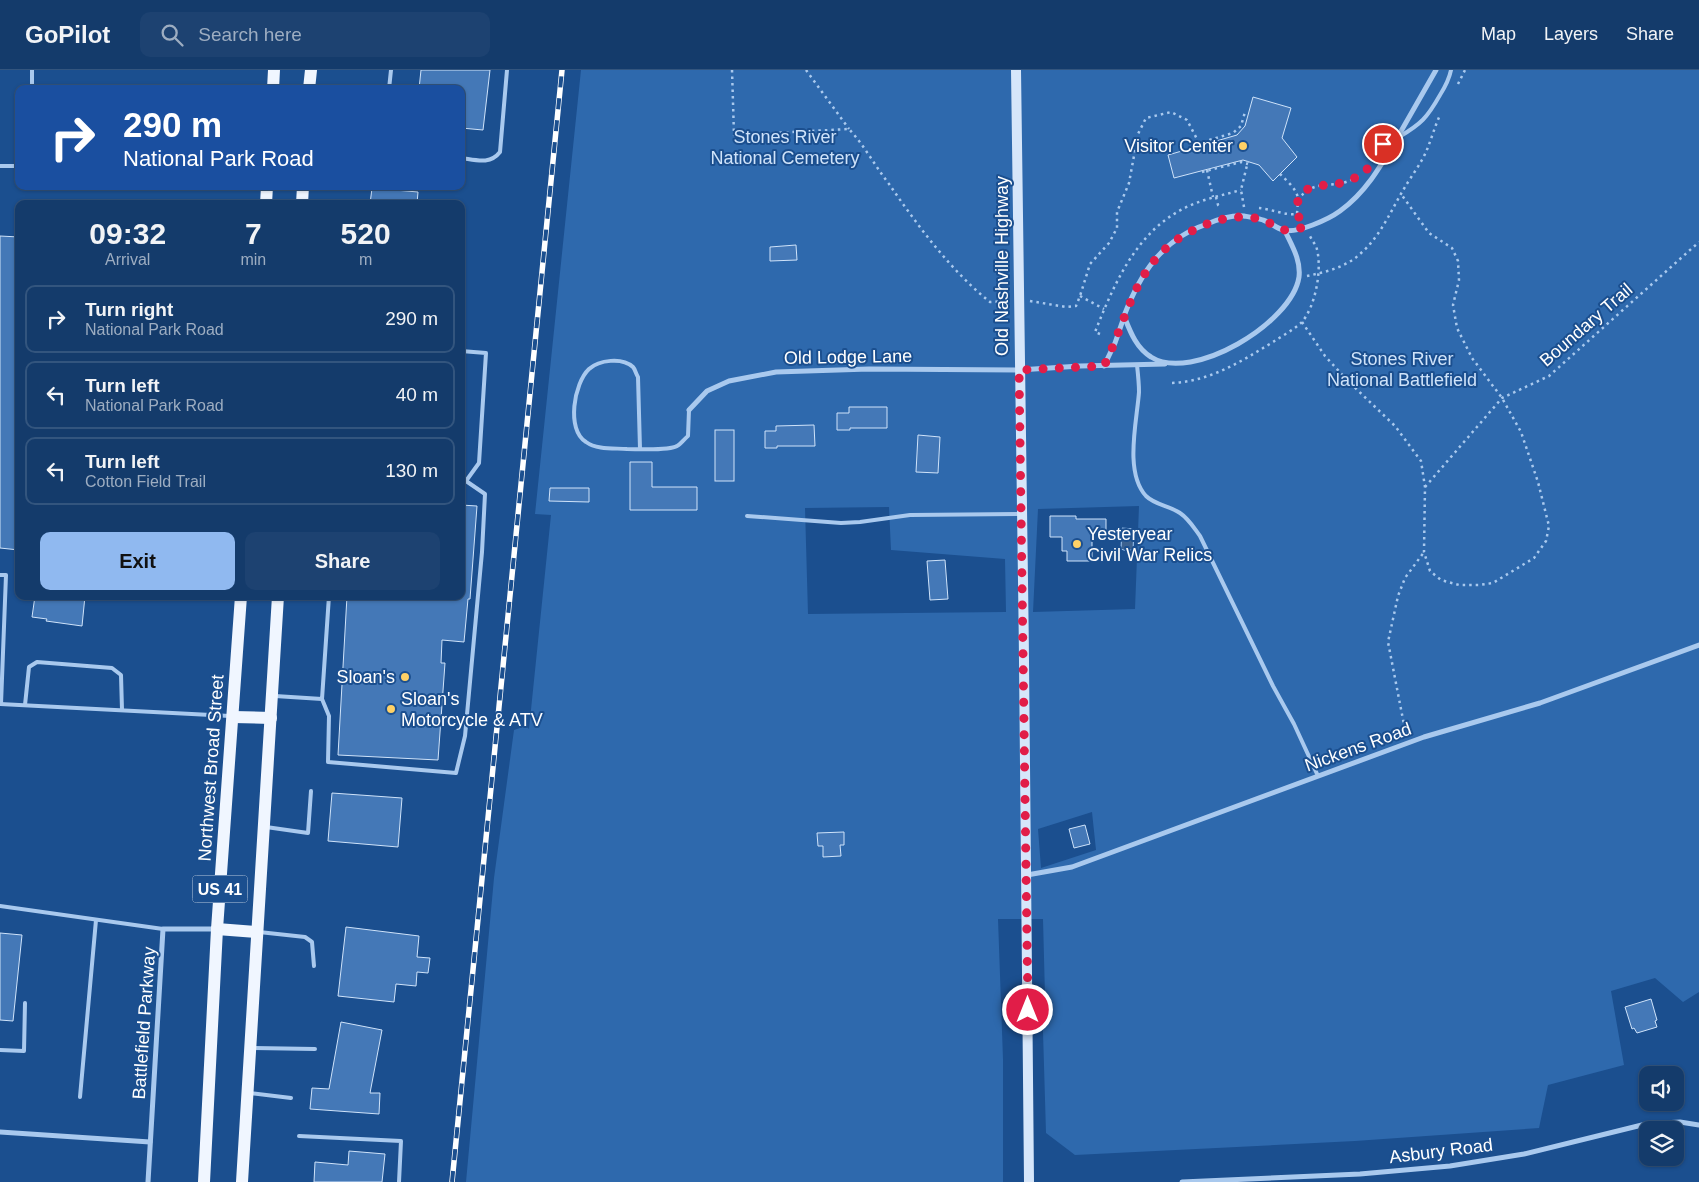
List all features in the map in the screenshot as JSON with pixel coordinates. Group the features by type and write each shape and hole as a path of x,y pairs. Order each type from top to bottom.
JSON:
{"main road":[{"path":"273,85 274,70"},
{"path":"310,85 311,70"},
{"name":"Old Nashville Highway","path":"1016,70 1027,876 1029,1182"},
{"name":"Northwest Broad Street","path":"204,1182 218,930 241,600"},
{"name":"US 41","path":"242,1182 278,600"},
{"path":"233,716 271,718"},
{"path":"218,930 257,932"}],"street":[{"path":"1285,231 1305,227 1340,211 1357,196 1377,172 1436,70"},
{"path":"1104,366 1115,343 1124,316 1141,279 1155,258 1176,238 1200,226 1221,219 1243,216 1263,220 1285,231 1299,259 1299,278 1291,296 1280,312 1248,337 1211,357 1190,362 1168,364 1150,357 1134,340 1124,316"},
{"name":"Old Lodge Lane","path":"689,410 707,391 729,382 776,372 1019,370 1168,364"},
{"name":"Nickens Road","path":"1027,876 1072,867 1408,742 1540,703 1699,645"},
{"name":"Battlefield Parkway","path":"148,1182 163,929 218,930"},
{"name":"Asbury Road","path":"1182,1182 1360,1174 1450,1166 1524,1154 1646,1124 1680,1122 1699,1125"},
{"path":"0,1132 150,1142"}],"lane":[{"path":"32,70 32,85"},
{"path":"389,85 390,70"},
{"path":"465,158 490,161 500,152 507,70"},
{"path":"1397,138 1415,128 1429,115 1449,78 1451,70"},
{"path":"0,166 15,166"},
{"path":"465,351 486,353 479,463 465,480"},
{"path":"640,449 638,377 633,367 620,361 613,361 600,363 590,368 577,388 575,424 578,435 586,442 598,447 640,449 676,448 688,436 689,410"},
{"path":"1137,365 1139,390 1133,462 1138,483 1146,496 1161,505 1179,512 1190,522 1200,536 1318,776"},
{"path":"329,600 322,699 329,716 328,762 456,773 465,736 482,552 485,494 465,482"},
{"path":"747,516 841,523 910,515 1022,514"},
{"path":"0,575 6,576 1,704 233,716"},
{"path":"25,705 29,667 37,662 112,668 121,675 122,710"},
{"path":"272,696 322,699"},
{"path":"264,826 308,833 311,791"},
{"path":"0,906 163,929"},
{"path":"80,1097 96,920"},
{"path":"257,932 305,938 312,942 314,966"},
{"path":"0,1050 24,1051 25,1003"},
{"path":"250,1048 315,1049"},
{"path":"247,1092 291,1098"},
{"path":"299,1136 402,1140 400,1182"}],"path":[{"path":"732,70 734,135 849,128"},
{"path":"806,70 889,185 935,244 972,287 990,302 1019,301 1076,306 1090,264 1109,243 1116,228 1117,212 1129,183 1138,134 1146,118 1171,112 1187,120 1199,143 1233,133 1241,126 1245,112"},
{"path":"1455,89 1465,70"},
{"path":"1299,278 1319,274 1344,265 1360,255 1384,226 1428,148 1440,113"},
{"path":"1202,172 1241,162 1248,163 1241,190 1244,207"},
{"path":"1207,170 1213,197"},
{"path":"1172,383 1212,376 1247,358 1302,322 1310,308 1319,274 1316,247 1297,214 1297,195 1280,174"},
{"path":"1298,199 1308,189 1343,183 1364,174"},
{"path":"1302,322 1325,356 1395,426 1421,461 1426,486 1424,552 1430,571 1441,580 1459,585 1479,585 1493,583 1534,558 1546,541 1549,526 1538,482 1521,432 1502,398 1472,358 1457,328 1453,305 1460,280 1458,261 1452,248 1429,233 1401,194"},
{"name":"Boundary Trail","path":"1426,486 1502,398 1549,376 1699,242"},
{"path":"1080,296 1104,310"},
{"path":"1408,742 1388,642 1398,596 1405,578 1424,552"}],"green space":[{"name":"Stones River National Battlefield","path":"581,70 1699,70 1699,992 1683,1002 1655,978 1611,991 1624,1065 1548,1085 1539,1128 1355,1141 1075,1155 1046,1133 1042,998 1045,996 1043,919 998,919 1003,1059 1003,1182 466,1182 494,878 514,730 526,726 529,729 551,515 535,514","holes":["1139,506 1135,609 1033,612 1038,509","889,507 891,550 1005,559 1006,612 808,614 805,508","1092,812 1096,850 1041,868 1038,829"]}],"shaded area":[{"path":"1122,528 1134,529 1133,550 1129,550 1129,552 1121,549"}],"building":[{"path":"421,70 490,70 483,130 465,128 465,85 419,85"},
{"name":"Visitor Center","path":"1253,97 1291,108 1282,138 1297,157 1273,181 1259,165 1243,160 1174,178 1168,155 1237,135 1245,126"},
{"path":"372,190 418,192 417,200 370,200"},
{"path":"0,236 15,237 15,550 0,548"},
{"path":"796,245 797,260 770,261 770,247"},
{"path":"849,407 887,407 887,428 837,430 837,413 849,413"},
{"path":"814,425 815,446 777,446 777,448 765,448 765,431 776,431 776,426"},
{"path":"715,430 734,430 734,481 715,481"},
{"path":"918,435 940,437 938,473 916,472"},
{"path":"630,462 652,462 652,487 697,487 697,510 630,510"},
{"path":"550,488 589,488 589,502 549,501"},
{"name":"Sloan's Motorcycle & ATV","path":"465,505 477,506 470,599 468,599 464,642 442,640 441,663 445,663 438,760 338,755 347,600 465,600"},
{"name":"Yesteryear Civil War Relics","path":"1050,516 1076,516 1076,519 1106,519 1106,533 1092,533 1092,561 1067,561 1067,551 1062,551 1062,537 1050,537"},
{"path":"945,560 948,599 930,600 927,561"},
{"path":"34,600 85,600 82,626 32,617"},
{"path":"332,793 402,798 398,847 328,841"},
{"path":"1085,825 1090,844 1074,848 1069,829"},
{"path":"844,832 844,845 840,845 841,856 823,857 823,846 818,846 817,833"},
{"path":"346,927 419,936 417,957 430,958 428,973 417,972 416,986 396,984 394,1002 338,996"},
{"path":"0,933 22,935 13,1021 0,1020"},
{"path":"1651,999 1657,1027 1637,1033 1634,1028 1632,1029 1625,1007"},
{"path":"341,1022 382,1030 370,1093 380,1093 379,1114 310,1109 312,1088 329,1089"},
{"path":"349,1151 385,1154 382,1182 314,1182 315,1162 348,1165"}],"railway":[{"path":"452,1182 562,70"}],"place":[{"name":"Visitor Center","path":"1243,146"},
{"name":"Yesteryear Civil War Relics","path":"1077,544"},
{"name":"Sloan's","path":"405,677"},
{"name":"Sloan's Motorcycle & ATV","path":"391,709"}],"route":[{"path":"1028,1010 1019,370 1104,366 1115,343 1130,300 1141,279 1155,258 1176,238 1200,226 1221,219 1243,216 1263,220 1285,231 1305,227 1297,214 1298,199 1308,189 1343,183 1364,174 1375,160 1383,144"}],"park label":[{"name":"Stones River National Cemetery","path":"785,147"}]}
